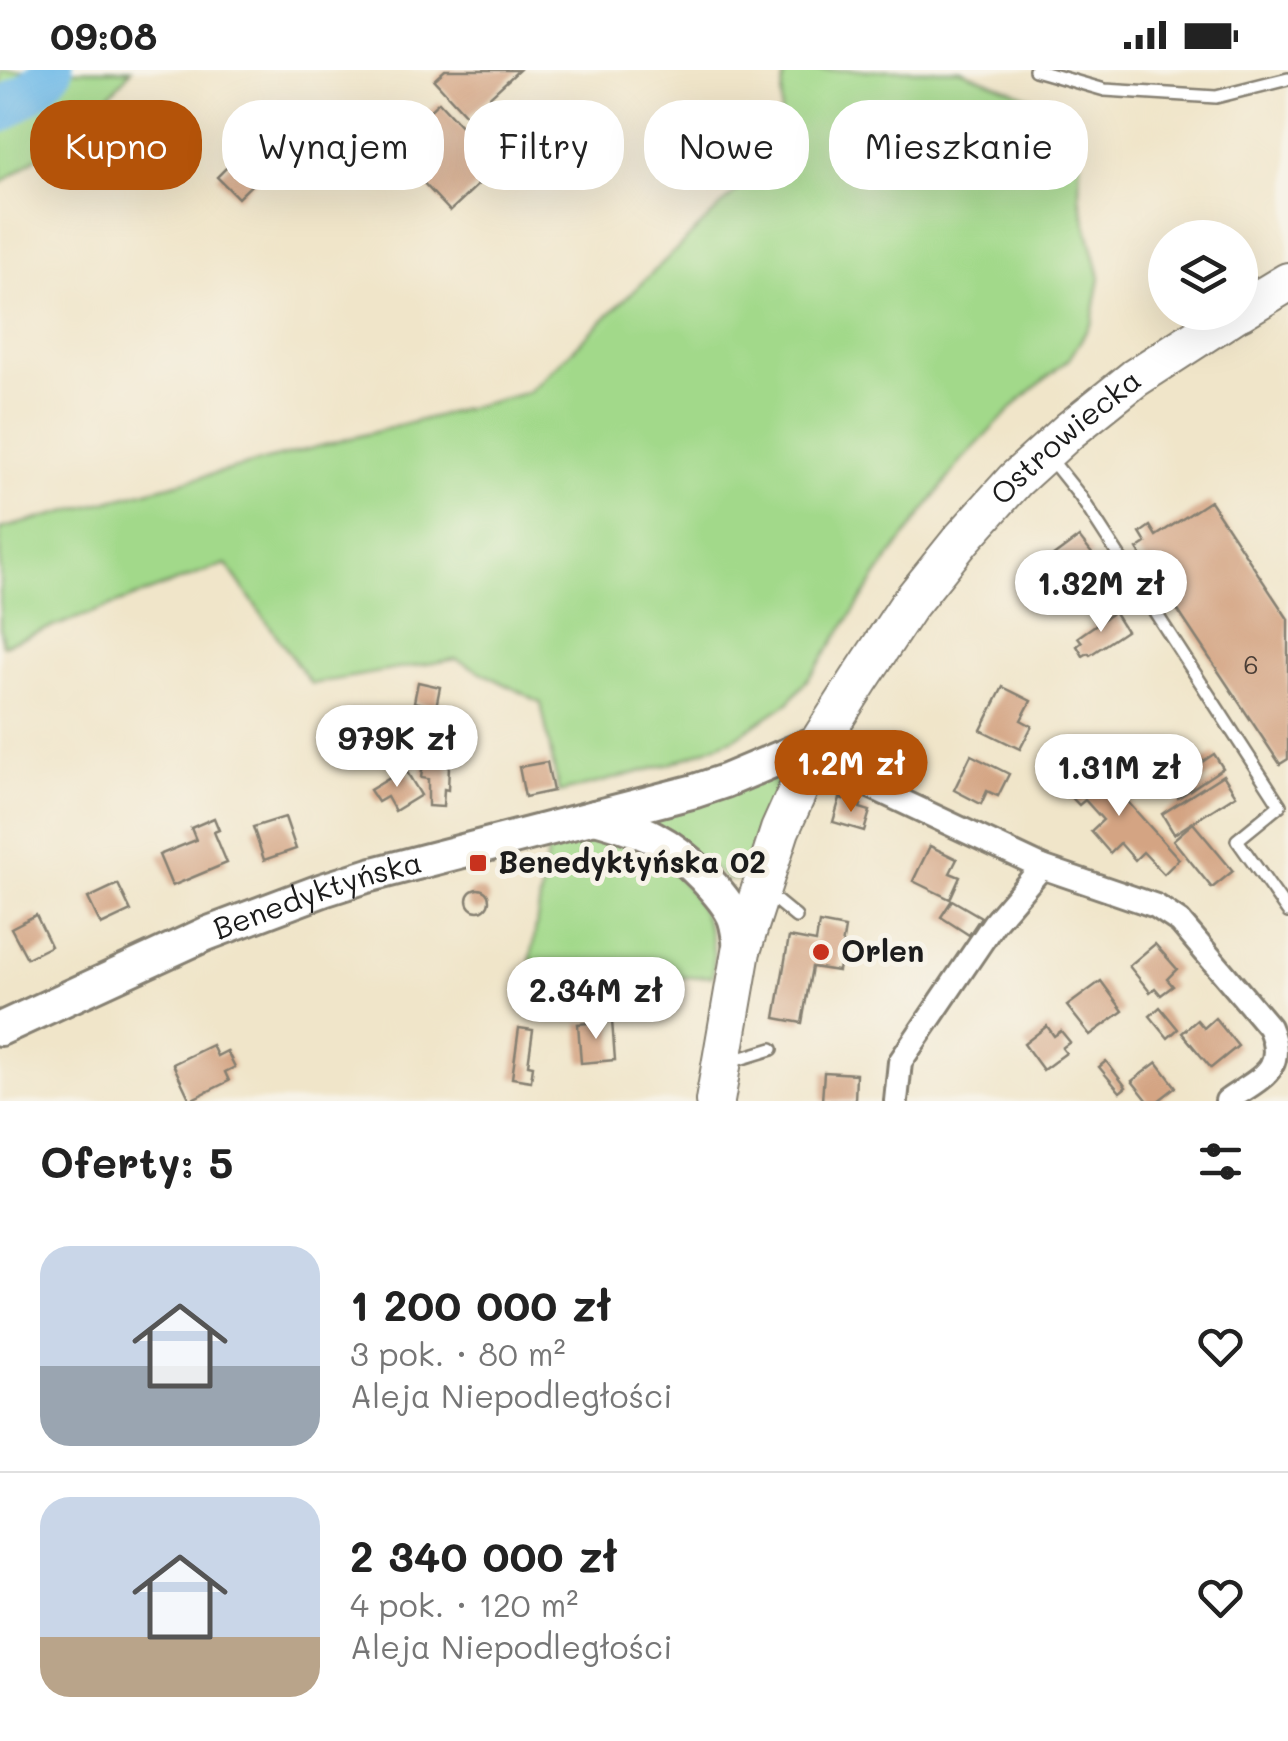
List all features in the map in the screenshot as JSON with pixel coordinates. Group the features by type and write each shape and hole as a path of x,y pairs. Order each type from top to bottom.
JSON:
{"main road":[{"name":"Ostrowiecka","path":"1258,300 1288,282"},
{"name":"Ostrowiecka","path":"718,1083 741,951 780,830 820,740 918,593 1015,480 1135,378 1210,330"}],"street":[{"name":"Benedyktyńska","path":"0,1029 206,934 284,903 370,875 725,781 820,740"},
{"path":"820,740 838,771 1042,867 1156,906 1180,922 1269,1027 1282,1048 1269,1071 1227,1101"},
{"path":"595,817 660,839 684,857 734,915 741,951"},
{"path":"896,1101 900,1062 994,923 1042,867"}],"lane":[{"path":"1035,70 1105,90 1216,97 1288,79"},
{"path":"1045,453 1080,496 1280,804 1237,840 1288,912"},
{"path":"762,888 796,917"},
{"path":"718,1083 772,1050"}],"green space":[{"path":"0,70 131,70 103,100 30,100 30,162 0,184"},
{"path":"784,70 960,70 1038,100 829,100 829,190 1079,190 1100,277 1092,322 1069,359 1021,399 961,461 788,703 735,738 670,764 559,793 541,703 456,659 311,684 226,564 3,645 0,529 529,392 738,190 809,190 809,100 782,100"},
{"path":"773,776 779,779 780,787 748,873 740,880 728,880 643,818"},
{"path":"581,840 636,849 654,858 684,884 696,900 711,936 713,976 528,978 548,847"}],"building":[{"path":"445,70 519,70 486,100 464,100 464,113 434,80"},
{"path":"444,107 464,129 464,190 472,190 450,211 430,190 444,190"},
{"path":"230,190 246,190 238,198"},
{"path":"1210,501 1288,619 1288,759 1280,764 1137,549 1146,543 1140,533 1150,526 1156,536"},
{"path":"1079,537 1093,555 1066,575 1052,557"},
{"path":"1114,612 1126,631 1083,656 1077,646 1082,642 1078,637"},
{"path":"418,682 440,687 436,707 414,702"},
{"path":"1003,687 1031,701 1021,720 1032,726 1020,749 981,730"},
{"path":"430,713 456,716 454,730 450,729 448,790 444,789 443,807 428,806 428,779 421,778"},
{"path":"1214,754 1223,768 1178,798 1169,784"},
{"path":"971,755 1009,774 998,796 987,791 981,804 954,790"},
{"path":"547,762 553,791 525,797 519,767"},
{"path":"1092,762 1179,859 1164,874 1143,852 1135,860 1120,843 1110,853 1091,831 1103,820 1085,800 1079,805 1063,788"},
{"path":"405,769 421,795 395,811 387,797 378,802 370,790"},
{"path":"1223,775 1236,795 1174,834 1162,814"},
{"path":"840,798 870,811 864,831 833,822"},
{"path":"285,817 296,849 264,860 253,827"},
{"path":"214,818 219,830 214,832 227,863 172,886 159,855 196,840 191,828"},
{"path":"1193,823 1233,871 1212,888 1173,840"},
{"path":"930,846 957,859 950,873 960,877 950,899 913,881"},
{"path":"118,884 131,911 101,925 88,898"},
{"path":"478,889 486,892 486,908 478,911 470,908 467,900 470,892"},
{"path":"952,900 981,917 969,935 941,917"},
{"path":"36,915 51,946 27,958 11,928"},
{"path":"819,923 845,928 838,971 812,967 802,1023 775,1018 789,937 816,942"},
{"path":"1155,944 1177,969 1167,979 1173,986 1161,995 1155,988 1150,992 1129,966"},
{"path":"1101,981 1123,1011 1090,1035 1067,1006"},
{"path":"1160,1007 1178,1029 1168,1038 1150,1016"},
{"path":"1215,1018 1238,1046 1211,1068 1182,1033 1197,1020 1204,1028"},
{"path":"612,1021 615,1060 581,1063 578,1024"},
{"path":"1047,1026 1054,1036 1061,1031 1070,1042 1062,1048 1066,1053 1043,1070 1024,1044"},
{"path":"519,1028 533,1030 528,1065 533,1066 531,1081 512,1078"},
{"path":"212,1045 217,1056 227,1051 235,1067 225,1072 229,1081 190,1100 173,1064"},
{"path":"1106,1061 1126,1087 1120,1092 1099,1067"},
{"path":"1157,1062 1176,1087 1158,1101 1148,1101 1132,1081"},
{"path":"824,1072 856,1074 855,1101 822,1101"}],"waterway":[{"path":"0,112 34,89 52,70"}],"place":[{"name":"Benedyktyńska 02","path":"478,863"},
{"name":"Orlen","path":"821,952"}]}
